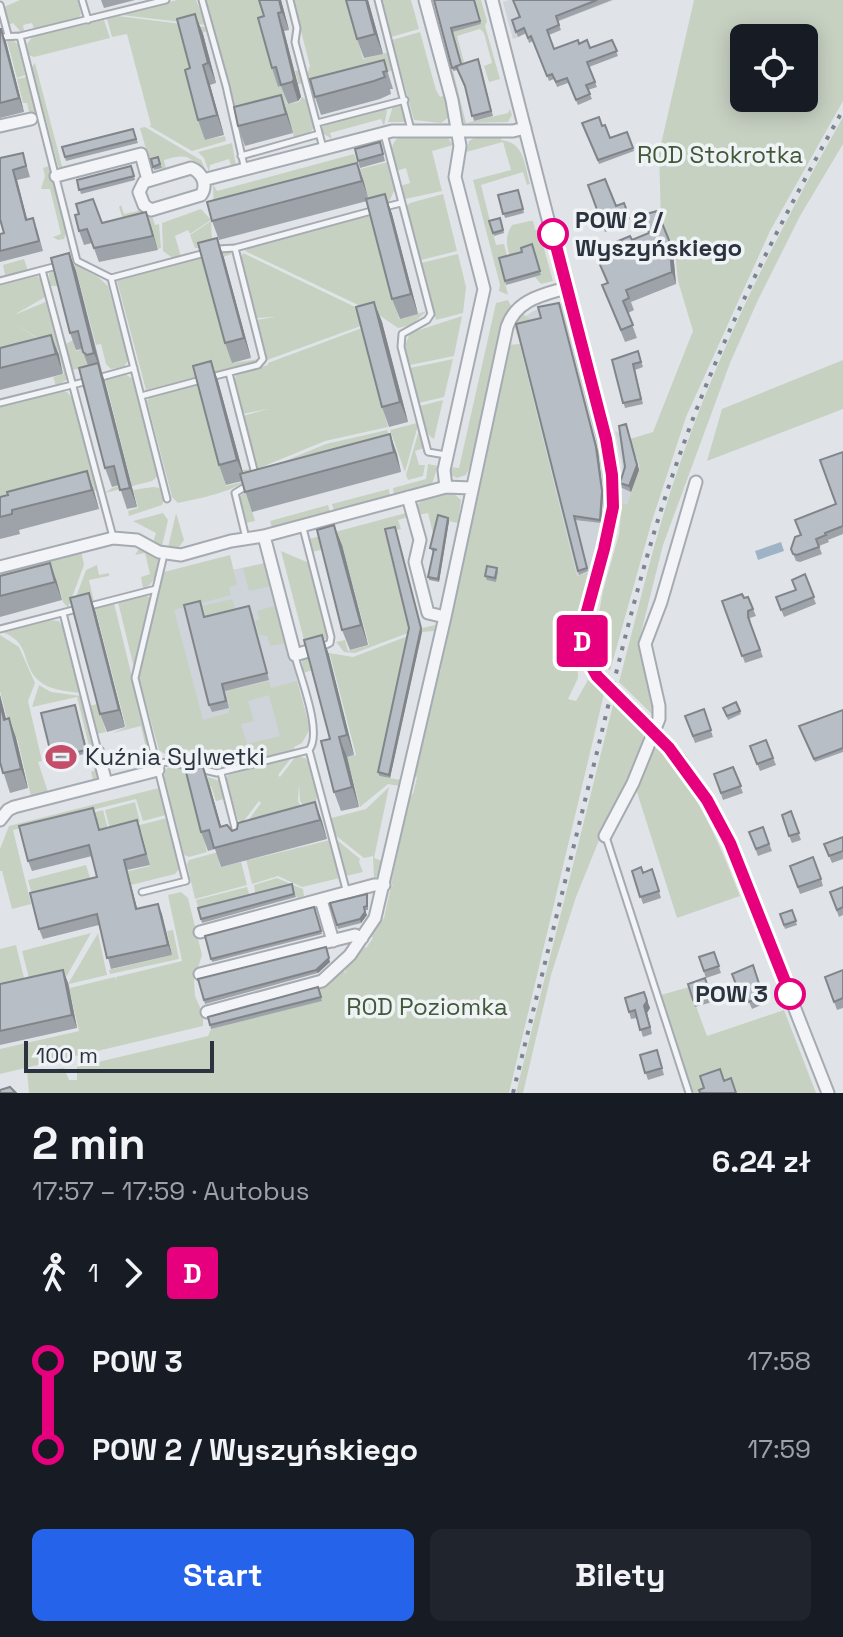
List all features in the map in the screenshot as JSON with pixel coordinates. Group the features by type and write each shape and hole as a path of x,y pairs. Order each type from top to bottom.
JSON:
{"street":[{"path":"425,0 451,94 459,153 455,177 484,289 443,475 446,487"},
{"path":"492,0 606,439 613,491 608,535 586,615 583,651 597,676 655,732 690,773 730,843 828,1093"},
{"path":"0,126 31,119"},
{"path":"203,180 383,132 517,131 525,128"},
{"path":"56,176 141,154 148,180"},
{"path":"191,168 203,180 204,192 151,210 144,205 139,192 148,180 191,168"},
{"path":"207,1012 322,981 350,955 377,913 510,319 527,301 566,288"},
{"path":"605,836 655,732 659,706 645,644 661,602 696,482"},
{"path":"0,567 113,538 137,540 174,556 264,536 446,487 472,488"},
{"path":"408,497 420,540 415,562 428,613 445,617"},
{"path":"264,536 295,655 315,649"},
{"path":"98,752 106,783"},
{"path":"1,815 14,807 158,767"},
{"path":"200,932 374,885 384,885"},
{"path":"321,900 333,941"},
{"path":"200,974 355,935 362,938"}],"lane":[{"path":"82,0 88,20"},
{"path":"0,37 20,36 166,0"},
{"path":"202,0 245,170"},
{"path":"290,0 297,28 295,42 323,148"},
{"path":"378,0 411,130"},
{"path":"0,2 8,35"},
{"path":"20,36 77,261"},
{"path":"317,123 405,100"},
{"path":"383,132 431,314 427,320 402,334 401,347 428,452 447,456"},
{"path":"241,156 319,134"},
{"path":"0,281 77,261 111,278 401,203"},
{"path":"141,396 258,365 262,361 235,248"},
{"path":"42,270 113,538"},
{"path":"111,278 167,499"},
{"path":"0,403 134,368"},
{"path":"229,373 255,476 253,482 235,493 246,539"},
{"path":"302,525 331,637 328,645 315,649"},
{"path":"142,892 186,881 135,678 163,559"},
{"path":"0,629 156,589"},
{"path":"62,613 98,752"},
{"path":"158,767 170,762 209,773 220,772 309,750 314,743 313,725 295,655"},
{"path":"309,750 347,893"},
{"path":"220,772 238,827 240,845"},
{"path":"316,808 325,806"},
{"path":"605,836 689,1093"}],"shaded area":[{"path":"614,0 513,39 503,2"},
{"path":"564,303 602,451 606,493 605,520 592,571 577,576 515,322 539,308"},
{"path":"615,431 628,431 633,457 637,457 640,468 627,504 622,503 622,465"},
{"path":"266,563 310,729 184,760 165,584"}],"green space":[{"path":"20,0 78,0 81,14 77,20 34,29 32,23 23,25 24,31 21,32 13,23 8,25 4,7"},
{"path":"177,0 196,0 206,25 121,15"},
{"path":"205,0 261,0 269,34 265,36 278,87 298,82 295,71 300,70 303,83 283,88 287,104 299,102 302,97 307,100 315,126 309,134 294,138 288,114 239,127"},
{"path":"293,0 347,0 363,59 389,52 393,67 391,71 311,89 307,75 310,66"},
{"path":"381,0 411,0 419,29 391,37"},
{"path":"475,0 481,0 500,79 489,82 484,66 492,63 484,33 480,29 457,36 462,63 454,35 442,35 481,24"},
{"name":"ROD Stokrotka","path":"694,0 843,0 843,101 770,231 686,417 651,524 610,671 600,659 595,634 619,534 622,503 627,504 640,468 637,457 633,457 630,439 653,432 693,331 678,281 675,252 661,220 659,153"},
{"path":"118,16 206,27 208,31 184,38 197,88 191,89 205,140 225,136 226,141 192,151 149,126 127,34 112,37 107,19"},
{"path":"104,20 110,38 34,57 29,55 27,44 33,36"},
{"path":"420,32 440,97 445,95 444,89 449,117 441,123 414,120 392,40"},
{"path":"13,40 18,45 25,75 17,78 7,41"},
{"path":"35,63 63,170 58,166 32,67"},
{"path":"453,71 466,123 459,116 450,72"},
{"path":"26,77 36,114 30,116 17,79"},
{"path":"399,104 405,109 407,122 388,122 393,106"},
{"path":"385,108 384,126 381,119 330,133 332,139 322,133 321,128 328,122"},
{"path":"510,109 512,115 508,122 466,123 508,113"},
{"path":"843,117 843,144 800,216 758,300 730,363 663,545 639,641 654,716 619,682 666,506 691,433 729,340 795,205"},
{"path":"145,127 201,160 207,173 184,157 164,160 166,169 162,170 160,160 150,163 140,128"},
{"path":"399,137 443,137 453,145 432,151 442,191 405,199 400,186 410,183 406,168 396,171 393,144"},
{"path":"476,137 501,138 515,145 522,156 530,184 527,185 523,172 481,185 496,245 504,244 508,259 500,261 508,295 499,291 473,180 511,170 503,142 466,152 469,141"},
{"path":"232,143 236,166 231,165 229,159 210,165 209,172 198,152"},
{"path":"354,154 360,169 388,162 395,189 389,202 371,208 364,181 214,222 213,184 217,191"},
{"path":"49,166 66,233 64,239 58,240 53,237 61,234 50,189 41,189 45,176 43,168"},
{"path":"443,194 457,251 421,260 406,206"},
{"path":"137,203 152,216 155,225 159,224 161,248 158,249 148,216 123,219 119,207 121,205 124,214 138,211"},
{"path":"201,209 211,220 190,234 188,230 175,236 181,257 174,259 163,251 162,223"},
{"path":"390,209 392,214 373,219 399,319 427,311 411,325 398,328 379,315 245,251 250,246"},
{"path":"211,221 212,240 195,248 190,235"},
{"path":"533,221 535,230 539,230 553,281 541,284 535,277 541,275 532,247 521,251 526,266 514,269 507,247 507,236 512,225"},
{"path":"224,251 232,254 205,263 232,363 259,359 146,390 117,281"},
{"path":"243,253 380,319 267,360 256,320 275,317 256,318 240,261"},
{"path":"458,254 466,287 463,313 436,320 421,263"},
{"path":"24,259 28,271 5,275 3,265"},
{"path":"76,265 108,286 128,360 124,367 111,369 106,364 101,344 96,345 76,270 56,275 58,286 50,286 49,273"},
{"path":"37,276 47,296 14,315 48,301 59,351 13,323 62,354 68,379 56,386 53,377 64,374 59,354 0,370 0,285"},
{"path":"508,300 511,306 502,324 470,466 466,475 457,478 451,475 450,467 459,468 496,303"},
{"name":"ROD Poziomka","path":"521,313 530,319 531,324 520,345 577,576 592,571 576,620 578,678 568,699 576,701 588,680 604,694 509,1093 29,1093 27,1071 64,1068 69,1080 77,1080 77,1067 208,1036 211,1029 321,1001 320,989 341,968 347,974 343,967 373,938 371,936 384,918 393,886 391,883 410,795 413,794 417,777 414,776 431,712 437,673 440,673 441,655 476,495 479,494 476,493 484,460 487,460 509,345 520,344 514,325"},
{"path":"462,316 454,356 410,365 405,345 410,333"},
{"path":"362,328 388,427 325,441 257,469 243,416 268,409 242,414 234,385 236,374 268,365"},
{"path":"73,340 76,351 83,349 88,367 72,370 66,344"},
{"path":"453,359 444,397 419,403 410,368"},
{"path":"843,360 843,409 707,461 722,409"},
{"path":"125,374 133,379 158,476 152,481 105,493 131,482 105,379"},
{"path":"199,383 226,486 244,481 222,492 178,503 172,497 147,401 151,396"},
{"path":"63,391 72,398 97,490 14,511 0,518 0,407"},
{"path":"443,400 434,439 426,429 420,406"},
{"path":"418,425 405,472 390,430"},
{"path":"387,430 396,453 247,493 255,521 246,523 239,498 258,472 326,444"},
{"path":"419,430 424,448 415,451 419,465 425,465 423,476 408,480 406,475"},
{"path":"428,464 438,466 432,484 394,495 393,488 426,479"},
{"path":"251,469 249,476 245,481 242,470"},
{"path":"161,488 162,505 129,516 128,511 138,508 133,490"},
{"path":"389,489 390,496 334,511 332,504"},
{"path":"451,491 461,500 458,523 439,519 434,538 428,513 418,515 417,505 425,498"},
{"path":"328,505 330,512 272,528 270,521"},
{"path":"163,513 168,520 162,546 153,542 156,533 133,521"},
{"path":"176,513 184,540 177,550 168,548"},
{"path":"406,513 408,517 398,520 401,529 385,532 410,631 435,625 434,631 408,633 355,653 344,652 336,642 345,640 348,651 369,645 342,545 312,552 309,539"},
{"path":"140,547 160,558 155,577 143,589 119,595 143,588 141,577 150,574 145,553 135,555"},
{"path":"81,551 84,565 68,608 57,581 0,597 0,573"},
{"path":"281,551 309,563 326,639 305,644"},
{"path":"230,555 237,585 229,587 231,595 174,610 203,720 228,713 230,708 225,687 235,684 237,689 269,681 271,688 297,681 310,729 302,743 294,747 295,750 218,770 173,759 159,750 139,679 164,572","holes":["269,695 280,736 247,744 241,724 254,721 248,701"]},
{"path":"266,563 272,586 249,591 243,568"},
{"path":"97,565 99,575 109,573 109,576 89,580 94,602 72,608 86,570"},
{"path":"146,595 150,598 134,668 118,602"},
{"path":"232,599 236,612 209,628 203,606"},
{"path":"114,603 151,755 149,764 144,768 142,761 120,766 119,761 147,753 141,726 113,733 126,727 95,608"},
{"path":"277,605 287,643 270,646 267,636 259,635 255,621 260,619 257,611"},
{"path":"47,620 59,621 63,627 80,693 58,690 38,680 17,641 1,632"},
{"path":"0,635 19,647 35,683 28,701 42,761 38,762 48,792 31,796 17,738 12,738 0,691"},
{"path":"408,636 378,776 401,780 400,786 388,784 360,807 347,757 356,755 330,655 310,659 313,670 303,673 302,659 323,652 353,657"},
{"path":"39,685 51,692 81,696 100,770 97,779 93,780 91,772 95,770 77,697 32,707"},
{"path":"614,701 644,731 644,735 631,775 610,813 576,897 551,975 523,1093 516,1093"},
{"path":"97,704 106,732 97,734 89,706"},
{"path":"655,748 660,749 686,783 715,837 740,896 677,918 636,789"},
{"path":"296,756 305,758 314,774 317,786 315,804 304,807 300,801 299,784 298,801 302,808 247,822 261,803 259,801 243,822 238,820 226,780 228,775 292,757 278,775 280,777"},
{"path":"175,766 220,781 224,799 216,801 211,786 192,791 207,852 189,857 184,855 164,776 167,768"},
{"path":"389,787 374,858 383,861 381,872 374,879 373,856 364,858 335,835 331,818 366,809"},
{"path":"159,788 166,815 143,821 136,799 13,830 31,904 12,909 0,871 0,849 9,826"},
{"path":"135,802 140,822 110,829 105,810"},
{"path":"103,810 109,833 167,818 180,868 175,874 115,889 112,875 150,866 141,830 103,839 97,818 87,820 86,815"},
{"path":"330,840 340,878 302,887 278,876 252,884 242,842 249,860"},
{"path":"337,840 360,859 363,872 346,876"},
{"path":"237,847 218,856 220,867 241,862 247,885 195,899 187,864 189,860"},
{"path":"86,865 91,881 33,898 28,880"},
{"path":"277,878 303,889 304,896 297,898 293,886 199,911 196,900 247,887 249,894 255,893 254,885"},
{"path":"181,892 188,898 202,955 194,980 203,1026 0,1074 0,1049 79,1031 68,984 98,933 107,975 69,984 70,988 115,977 117,981 116,977 182,961 168,895"},
{"path":"173,930 179,959 110,974 109,970 172,955 167,931"},
{"path":"91,933 65,979 31,986 22,951"},
{"path":"16,945 26,986 0,992 0,949"},
{"path":"689,987 707,1036 784,1010 816,1093 693,1093 661,995"}],"water":[{"path":"781,542 784,551 758,560 755,551"}],"building":[{"path":"259,0 279,0 282,12 278,13 294,79 292,82 281,85 276,67 272,68 258,18 264,16"},
{"path":"346,0 366,0 375,34 357,39"},
{"path":"434,0 474,0 480,21 451,28 461,64 456,67 452,68"},
{"path":"513,0 597,0 556,16 559,25 547,30 554,49 578,40 579,44 587,40 590,48 612,40 617,51 587,62 595,82 586,85 590,94 576,100 567,78 556,82 552,74 547,76 531,36 528,38 524,28 516,32 512,20 520,17"},
{"path":"195,14 208,63 203,65 217,115 198,120 185,70 190,68 177,19"},
{"path":"0,29 19,98 0,103"},
{"path":"478,59 491,111 472,116 465,86 456,66"},
{"path":"384,60 385,77 315,97 310,79"},
{"path":"281,95 286,114 238,126 234,107"},
{"path":"599,117 610,138 627,132 633,148 598,160 582,123"},
{"path":"133,129 136,139 65,157 62,147"},
{"path":"380,142 383,154 358,161 355,149"},
{"path":"23,153 26,166 13,170 26,220 33,218 39,241 0,251 0,234 4,233 0,219 0,158"},
{"path":"158,157 160,164 153,167 151,159"},
{"path":"357,163 362,181 212,221 207,202"},
{"path":"131,166 134,176 79,190 77,180"},
{"path":"605,179 616,206 624,203 628,214 620,217 622,220 603,226 588,185"},
{"path":"518,190 523,209 503,214 498,195"},
{"path":"385,194 411,294 392,299 366,199"},
{"path":"93,199 102,223 146,212 153,236 94,248 87,229 79,231 75,215 79,214 76,204"},
{"path":"657,211 669,240 672,272 626,290 629,298 623,301 633,325 621,330 602,285 608,283 594,251 630,236 632,240 649,233 643,215"},
{"path":"500,218 503,230 493,233 489,221"},
{"path":"217,238 244,338 225,343 198,243"},
{"path":"532,244 540,271 505,281 499,258 522,252 521,248"},
{"path":"69,253 94,353 87,355 83,352 78,331 70,333 51,258"},
{"path":"374,302 400,402 382,407 356,307"},
{"path":"559,303 596,447 602,491 600,520 574,516 587,568 578,571 516,324 541,318 538,307"},
{"path":"51,335 56,354 0,368 0,348"},
{"path":"638,351 641,362 633,364 641,399 623,403 612,360"},
{"path":"211,361 237,460 219,465 193,366"},
{"path":"98,363 130,488 120,490 114,466 105,468 79,368"},
{"path":"626,424 637,465 629,486 620,483 625,467 619,426"},
{"path":"390,434 394,452 245,492 240,474"},
{"path":"843,452 843,526 816,539 819,547 793,554 791,549 795,537 801,535 795,520 836,504 820,460"},
{"path":"87,471 92,490 12,510 12,514 0,517 0,497 8,495 7,492"},
{"path":"438,515 448,518 438,579 428,577 434,549 430,548"},
{"path":"334,525 361,625 342,630 317,530"},
{"path":"395,527 421,628 389,775 378,772 409,628 385,529"},
{"path":"50,563 55,582 0,596 0,576"},
{"path":"487,566 497,568 495,578 485,576"},
{"path":"805,574 814,597 781,610 776,597 796,590 792,580"},
{"path":"89,593 119,710 100,714 70,598"},
{"path":"742,594 744,598 748,597 753,609 748,611 748,617 760,650 742,656 722,601"},
{"path":"200,601 204,617 249,606 267,673 222,684 226,701 209,705 184,605"},
{"path":"322,635 347,735 339,737 352,787 334,792 321,741 330,739 304,640"},
{"path":"736,702 740,711 727,716 723,708"},
{"path":"0,703 4,720 9,718 21,769 3,773 0,762"},
{"path":"75,705 86,750 52,758 41,713"},
{"path":"704,709 711,730 693,736 685,716"},
{"path":"843,710 843,748 814,759 799,726"},
{"path":"766,740 773,758 757,764 750,746"},
{"path":"203,767 220,827 227,825 232,831 237,829 238,823 315,802 320,820 214,848 209,830 201,832 186,772"},
{"path":"733,767 741,786 721,793 714,774"},
{"path":"93,808 99,830 137,820 146,854 124,860 136,909 158,904 168,945 107,958 97,914 39,929 30,893 97,877 89,845 28,861 19,826"},
{"path":"791,811 799,833 789,836 782,815"},
{"path":"763,827 769,844 756,849 749,832"},
{"path":"843,837 843,851 829,856 824,844"},
{"path":"813,857 821,879 798,887 790,866"},
{"path":"641,867 643,873 652,869 659,891 640,897 632,871"},
{"path":"292,884 294,894 201,919 198,908"},
{"path":"843,887 843,907 837,910 830,892"},
{"path":"367,894 367,906 360,919 337,925 330,903"},
{"path":"314,907 321,931 211,959 205,936"},
{"path":"792,910 796,921 784,925 780,914"},
{"path":"326,947 329,958 316,970 204,1000 198,979"},
{"path":"714,952 719,966 704,971 699,957"},
{"path":"753,965 763,996 749,1002 744,990 739,992 732,974"},
{"path":"63,970 72,1015 0,1031 0,984"},
{"path":"843,970 843,998 834,1002 825,977"},
{"path":"705,978 710,995 693,1000 688,984"},
{"path":"318,987 321,997 210,1025 208,1017"},
{"path":"644,992 650,1027 640,1030 635,1010 629,1012 625,998"},
{"path":"657,1050 662,1068 645,1073 640,1055"},
{"path":"720,1069 724,1081 731,1078 736,1093 700,1093 699,1090 704,1088 700,1076"},
{"path":"10,1087 16,1093 0,1093 0,1090"}],"railway":[{"path":"513,1093 626,635 671,481 700,399 737,314 843,110"}],"bus line":[{"name":"D","path":"553,234 606,439 612,475 613,507 586,615 583,651 597,676 680,760 707,800 730,843 790,994"}],"place":[{"name":"POW 2 / Wyszyńskiego","path":"553,234"},
{"name":"Kuźnia Sylwetki","path":"61,757"},
{"name":"POW 3","path":"790,994"}]}
